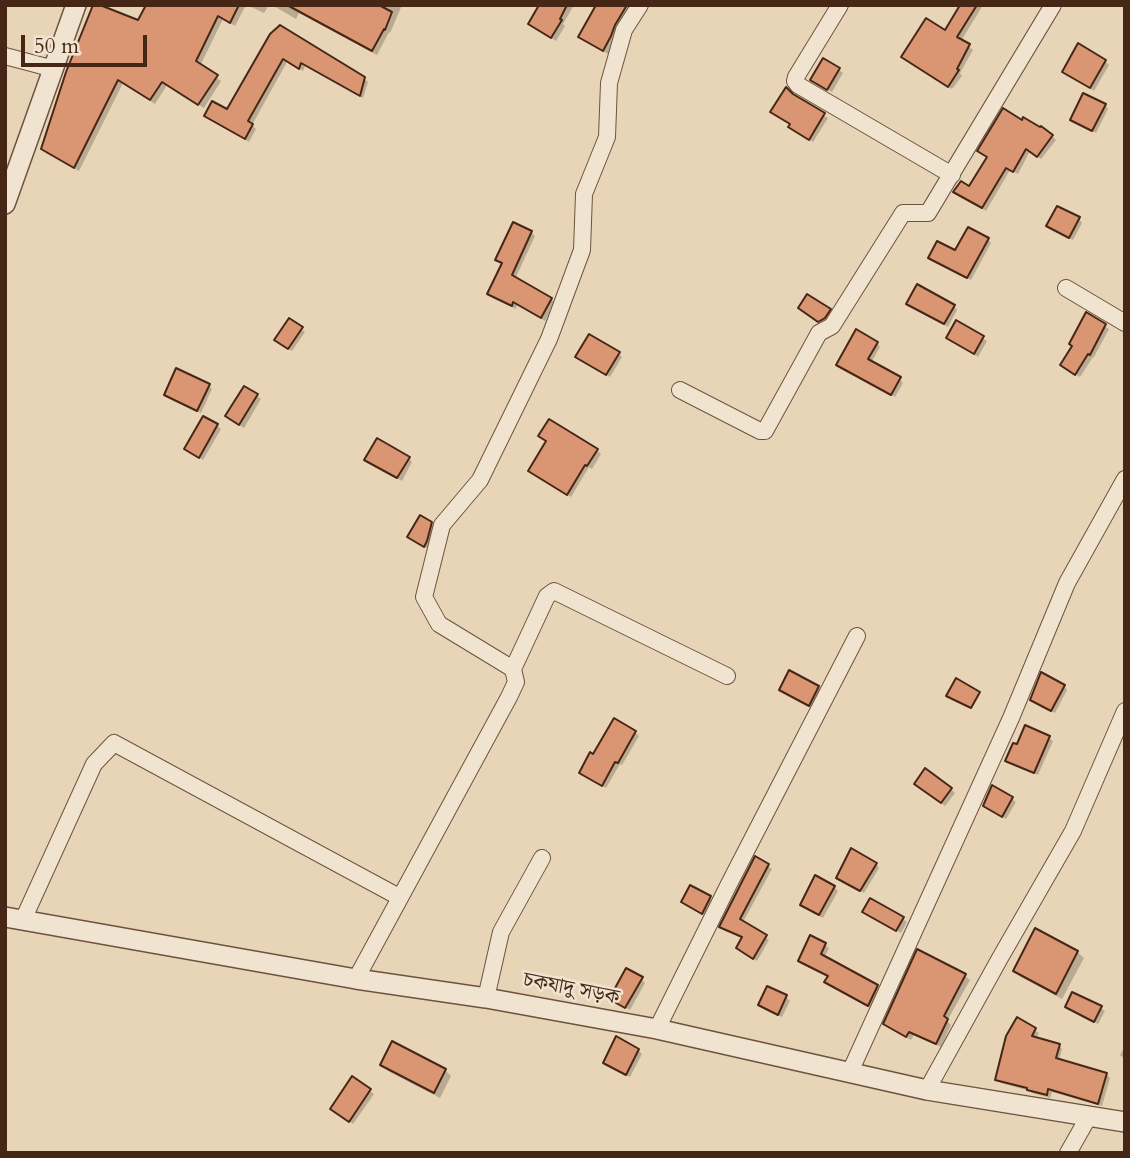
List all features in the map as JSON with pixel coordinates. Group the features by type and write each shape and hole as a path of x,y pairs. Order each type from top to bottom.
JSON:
{"street":[{"path":"5,204 76,5"},
{"path":"513,669 439,624 424,597 442,525 480,480 548,340 582,250 584,194 607,137 610,83 624,30 640,5"},
{"path":"840,5 795,81 952,175"},
{"path":"681,390 760,431 765,431 819,333 832,326 903,213 928,213 1053,5"},
{"path":"5,56 54,69"},
{"path":"1066,288 1125,323"},
{"path":"849,1072 1011,718 1067,583 1125,479"},
{"path":"356,979 509,697 516,682 513,669 547,596 554,591 561,593 727,676"},
{"path":"657,1029 857,636"},
{"path":"927,1090 1073,831 1125,710"},
{"path":"14,919 94,764 114,743 399,897"},
{"path":"486,998 501,932 542,858"},
{"name":"চকযাদু সড়ক","path":"14,919 657,1029 927,1090 1125,1122"},
{"path":"1068,1153 1089,1116"}],"building":[{"path":"93,5 100,5 138,20 146,5 239,5 230,23 218,16 196,61 218,75 198,105 162,82 150,100 118,80 74,168 41,149 66,72"},
{"path":"287,5 379,5 392,12 372,51"},
{"path":"539,5 567,5 551,38 528,24"},
{"path":"596,5 627,5 603,51 578,37"},
{"path":"960,5 977,5 957,37 970,44 948,87 901,57 926,18 945,30"},
{"path":"280,25 365,77 360,96 301,63 299,69 283,59 248,121 253,124 245,139 204,116 212,101 227,109 270,34"},
{"path":"1078,43 1106,60 1090,88 1062,72"},
{"path":"823,58 840,68 827,90 810,80"},
{"path":"786,87 825,113 809,140 770,112"},
{"path":"1083,93 1106,104 1092,131 1070,120"},
{"path":"1003,108 1022,120 1023,117 1041,126 1053,135 1037,157 1026,149 1013,172 1006,168 982,208 953,192 961,181 969,186 987,157 977,151"},
{"path":"1057,206 1080,217 1069,238 1046,226"},
{"path":"513,222 532,231 512,275 552,298 541,318 513,302 512,306 487,294 502,263 495,260"},
{"path":"968,227 989,238 967,278 928,258 937,241 955,250"},
{"path":"917,284 955,305 944,324 906,304"},
{"path":"807,294 831,309 825,318 818,322 798,308"},
{"path":"1086,312 1106,324 1090,355 1088,354 1075,375 1060,365 1072,346 1069,344"},
{"path":"289,318 303,327 288,349 274,340"},
{"path":"956,320 984,336 974,354 946,338"},
{"path":"856,329 878,342 868,359 901,377 891,395 836,365"},
{"path":"589,334 620,352 606,375 575,357"},
{"path":"176,368 210,384 197,411 164,395"},
{"path":"244,386 258,394 239,425 225,416"},
{"path":"203,416 218,424 199,458 184,449"},
{"path":"549,419 598,449 567,495 528,471 546,441 538,436"},
{"path":"377,438 410,457 397,478 364,460"},
{"path":"420,515 432,522 424,547 407,537"},
{"path":"789,670 819,686 809,706 779,690"},
{"path":"1041,672 1065,685 1051,711 1030,700"},
{"path":"956,678 980,692 971,708 946,696"},
{"path":"614,718 636,731 602,786 579,773"},
{"path":"1025,725 1050,736 1034,773 1005,761 1013,743 1017,744"},
{"path":"925,768 952,788 941,803 914,784"},
{"path":"992,785 1013,797 1002,817 983,806"},
{"path":"851,848 877,863 860,891 836,878"},
{"path":"755,856 769,864 740,919 767,935 753,959 736,948 742,937 719,927"},
{"path":"815,875 835,886 819,915 800,905"},
{"path":"690,885 711,896 702,914 681,902"},
{"path":"870,898 904,917 896,931 862,912"},
{"path":"1035,928 1078,951 1056,994 1013,971"},
{"path":"810,935 826,943 821,954 878,985 868,1006 824,982 828,976 798,961"},
{"path":"917,949 966,974 944,1016 948,1019 936,1044 909,1032 906,1037 883,1024"},
{"path":"626,968 643,977 625,1008 609,999"},
{"path":"767,986 787,995 778,1015 758,1005"},
{"path":"1072,992 1102,1006 1094,1022 1065,1007"},
{"path":"1017,1017 1036,1028 1032,1036 1060,1044 1056,1058 1107,1073 1098,1104 1048,1089 1047,1095 995,1080 1006,1036"},
{"path":"616,1036 639,1049 626,1075 603,1063"},
{"path":"392,1041 446,1069 434,1093 380,1065"},
{"path":"352,1076 371,1089 349,1122 330,1109"}]}
